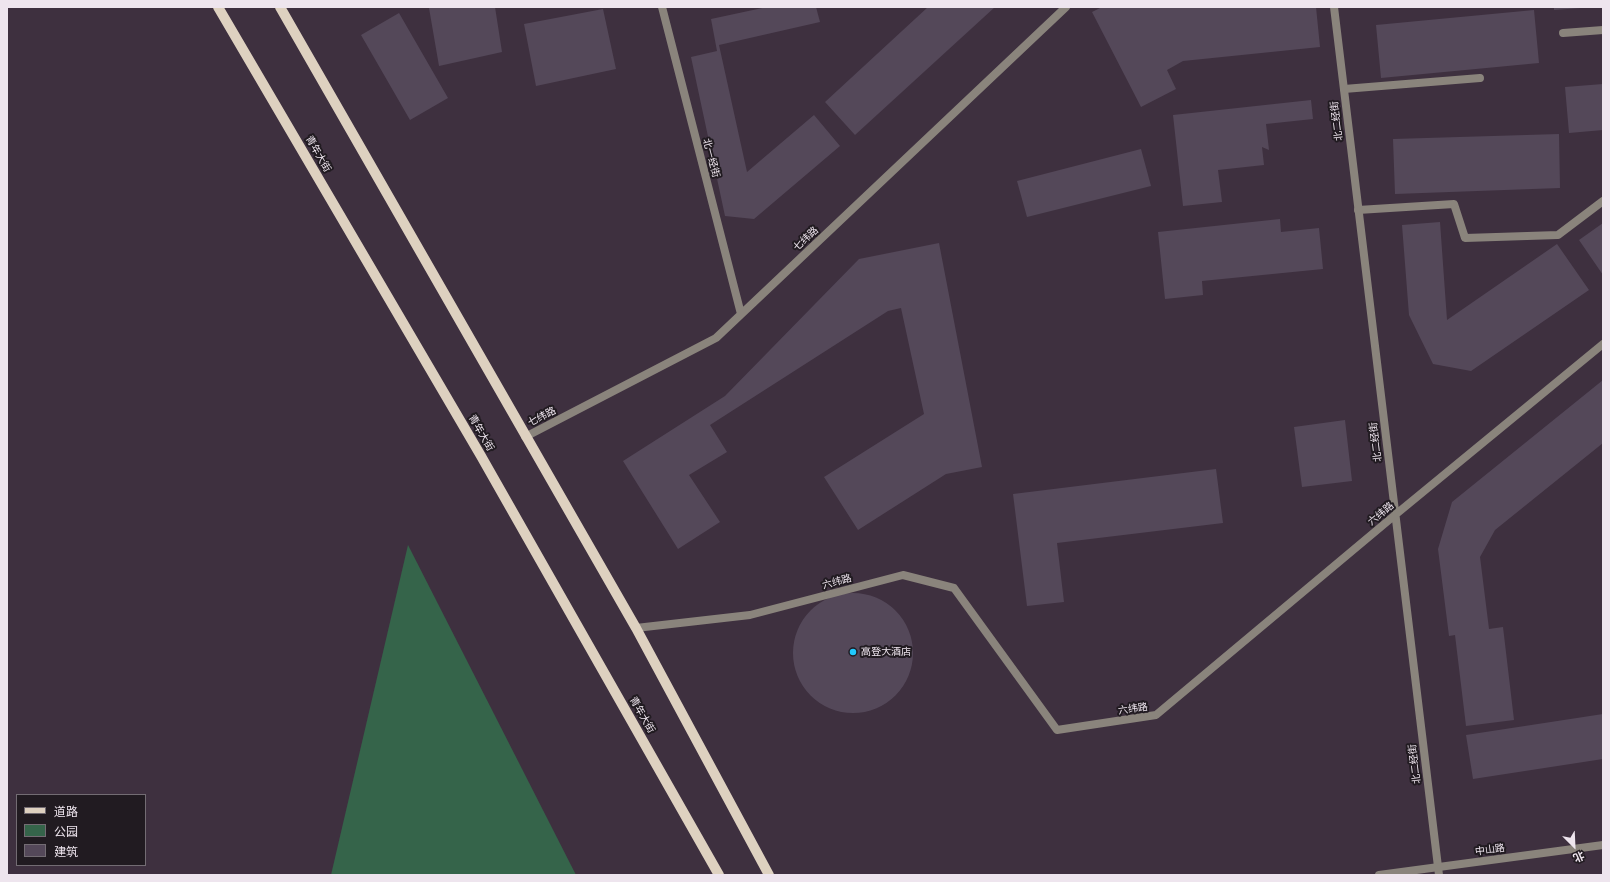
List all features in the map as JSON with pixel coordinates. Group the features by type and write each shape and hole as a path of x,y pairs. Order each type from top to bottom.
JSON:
{"main road":[{"name":"青年大街","path":"218,7 480,456 719,875"},
{"path":"280,7 525,437 636,628 769,875"}],"street":[{"name":"北一经街","path":"662,7 742,314"},
{"name":"七纬路","path":"525,437 716,338 1066,7"},
{"name":"北二经街","path":"1334,7 1438,871"},
{"path":"1563,34 1603,30"},
{"path":"1344,89 1480,78"},
{"path":"1358,210 1454,204 1465,238 1558,235 1603,200"},
{"name":"六纬路","path":"636,628 750,615 903,575 954,588 1057,730 1156,716 1395,515 1603,344"},
{"name":"中山路","path":"1380,875 1438,871 1603,845"}],"green space":[{"path":"408,545 576,875 331,875"}],"building":[{"path":"495,7 502,52 439,66 429,8"},
{"path":"767,7 816,7 820,22 719,45 747,172 814,115 840,146 754,219 725,216 691,57 717,51 711,19"},
{"path":"928,7 995,7 855,135 825,102"},
{"path":"1102,7 1316,7 1320,47 1183,61 1167,70 1176,89 1141,107 1092,12"},
{"path":"1554,7 1580,7 1581,8 1554,10"},
{"path":"603,9 616,69 536,86 524,24"},
{"path":"1534,10 1539,63 1381,78 1376,25"},
{"path":"399,13 448,98 410,120 361,35"},
{"path":"1603,84 1603,130 1569,133 1565,87"},
{"path":"1311,100 1313,119 1266,124 1269,150 1262,147 1264,165 1218,170 1222,202 1183,206 1173,115"},
{"path":"1559,134 1560,188 1395,194 1393,139"},
{"path":"1141,149 1151,186 1027,217 1017,181"},
{"path":"1280,219 1281,232 1319,228 1323,269 1202,281 1203,295 1165,299 1158,232"},
{"path":"1440,222 1447,320 1557,244 1589,290 1471,371 1433,364 1409,315 1402,225"},
{"path":"1603,223 1603,275 1579,240"},
{"path":"939,243 982,467 946,474 858,530 824,477 924,414 901,308 888,311 710,425 727,452 689,475 720,522 678,549 623,461 725,396 859,259"},
{"path":"1603,380 1603,443 1495,530 1480,557 1489,629 1503,627 1514,720 1466,726 1455,635 1449,636 1438,549 1452,502"},
{"path":"1345,420 1352,481 1302,487 1294,427"},
{"path":"1216,469 1223,523 1057,543 1064,602 1027,606 1013,494"},
{"name":"高登大酒店","path":"853,593 865,594 876,598 886,603 895,611 903,620 908,630 912,641 912,665 908,676 903,686 895,695 886,703 876,708 865,712 853,713 841,712 830,708 820,703 811,695 803,686 798,676 794,665 793,653 794,641 798,630 803,620 811,611 820,603 830,598 841,594"},
{"path":"1603,714 1603,759 1473,779 1466,735"}],"place":[{"name":"高登大酒店","path":"853,652"}]}
